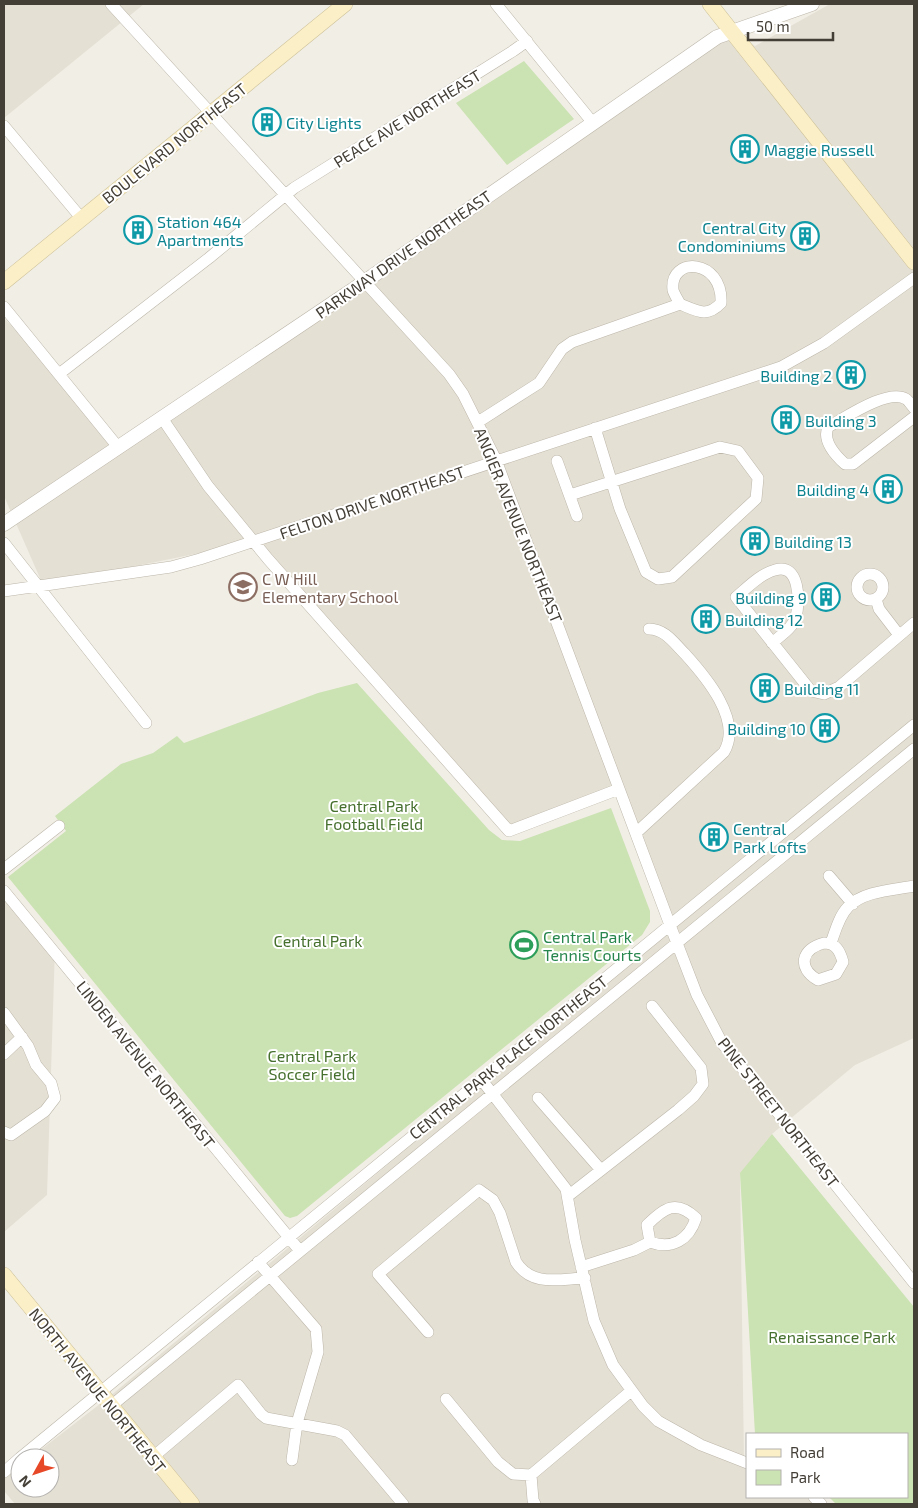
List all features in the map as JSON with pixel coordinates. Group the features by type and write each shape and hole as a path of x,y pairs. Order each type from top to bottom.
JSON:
{"main road":[{"name":"BOULEVARD NORTHEAST","path":"4,282 345,4"},
{"path":"710,4 914,262"},
{"name":"NORTH AVENUE NORTHEAST","path":"4,1275 192,1504"}],"street":[{"name":"ANGIER AVENUE NORTHEAST","path":"112,4 449,374 478,422 496,460 670,924"},
{"path":"496,4 593,122"},
{"name":"PARKWAY DRIVE NORTHEAST","path":"4,524 365,281 717,37 812,4"},
{"name":"PEACE AVE NORTHEAST","path":"59,374 286,195 527,41"},
{"path":"5,130 82,219"},
{"path":"478,422 539,383 562,348 572,342 680,304 699,312 709,313 721,303 722,292 710,272 700,266 690,266 680,271 674,279 674,290 680,304"},
{"name":"FELTON DRIVE NORTHEAST","path":"4,590 171,567 253,542 496,460 704,394 782,367 824,344 914,278"},
{"path":"4,307 118,447"},
{"path":"914,408 905,399 893,396 882,399 828,427 826,432 832,450 845,464 853,464 914,418"},
{"path":"162,418 208,486 253,542 508,831 619,789"},
{"path":"570,495 611,481 720,447 738,451 758,478 756,499 672,577 658,579 646,572 611,481 595,428"},
{"path":"557,461 577,516"},
{"path":"4,543 146,723"},
{"path":"772,643 792,625 796,617 797,584 789,572 783,569 774,570 736,597 772,643 811,691 824,694 839,687 914,623"},
{"path":"876,600 879,609 888,623 899,635"},
{"path":"636,833 724,752 729,744 729,727 712,686 668,636 657,629 649,629"},
{"name":"CENTRAL PARK PLACE NORTHEAST","path":"32,1448 914,725"},
{"name":"CENTRAL PARK PLACE NORTHEAST","path":"111,1406 914,748"},
{"path":"4,870 60,826"},
{"path":"829,876 853,904"},
{"path":"831,943 847,907 870,894 914,886"},
{"name":"LINDEN AVENUE NORTHEAST","path":"4,891 288,1237"},
{"name":"PINE STREET NORTHEAST","path":"670,924 697,995 722,1043 914,1283"},
{"path":"568,1196 694,1096 703,1084 701,1068 652,1006"},
{"path":"4,1013 22,1037 36,1064 54,1089 55,1098 45,1111 11,1135 4,1132"},
{"path":"4,1054 22,1037"},
{"path":"481,1079 566,1189 583,1272 599,1336 613,1365 631,1391 658,1421 701,1445 746,1463"},
{"path":"538,1098 601,1170"},
{"path":"428,1332 378,1274 479,1190 493,1200 500,1213 520,1269 537,1279 583,1272 650,1242"},
{"path":"288,1237 300,1251"},
{"path":"258,1262 316,1329 318,1352 297,1424 292,1460"},
{"path":"153,1457 238,1385 266,1418 336,1431 345,1435 403,1504"},
{"path":"446,1400 498,1462 514,1474 531,1475 631,1391"},
{"path":"531,1475 533,1500 536,1504"}],"shaded area":[{"path":"4,4 144,4 4,118"},
{"path":"830,4 914,4 914,1038 855,1065 772,1134 740,1174 746,1498 814,1498 822,1504 15,1504 4,1491 4,1478 10,1474 10,1498 60,1498 60,1448 43,1448 109,1397 673,927 619,786 508,829 259,541 43,585 4,496 4,318 68,387 117,451 728,24 755,46"},
{"path":"4,886 55,948 47,1195 4,1232"}],"green space":[{"path":"524,61 574,119 507,165 456,103"},
{"name":"Central Park","path":"357,683 489,830 502,840 520,841 611,808 650,911 650,922 642,935 297,1216 290,1218 285,1216 8,877 66,831 55,816 121,764 153,753 177,736 184,743 318,693"},
{"name":"Renaissance Park","path":"772,1134 914,1307 914,1504 836,1504 830,1498 908,1498 908,1433 755,1433 740,1173"}],"place":[{"name":"City Lights","path":"267,122"},
{"name":"Maggie Russell","path":"745,149"},
{"name":"Station 464 Apartments","path":"138,230"},
{"name":"Central City Condominiums","path":"805,236"},
{"name":"Building 2","path":"851,375"},
{"name":"Building 3","path":"786,420"},
{"name":"Building 4","path":"888,489"},
{"name":"Building 13","path":"755,541"},
{"name":"C W Hill Elementary School","path":"243,587"},
{"name":"Building 9","path":"826,597"},
{"name":"Building 12","path":"706,619"},
{"name":"Building 11","path":"765,688"},
{"name":"Building 10","path":"825,728"},
{"name":"Central Park Lofts","path":"714,837"},
{"name":"Central Park Tennis Courts","path":"524,945"}],"park label":[{"name":"Central Park Football Field","path":"374,814"},
{"name":"Central Park Soccer Field","path":"312,1064"}]}
